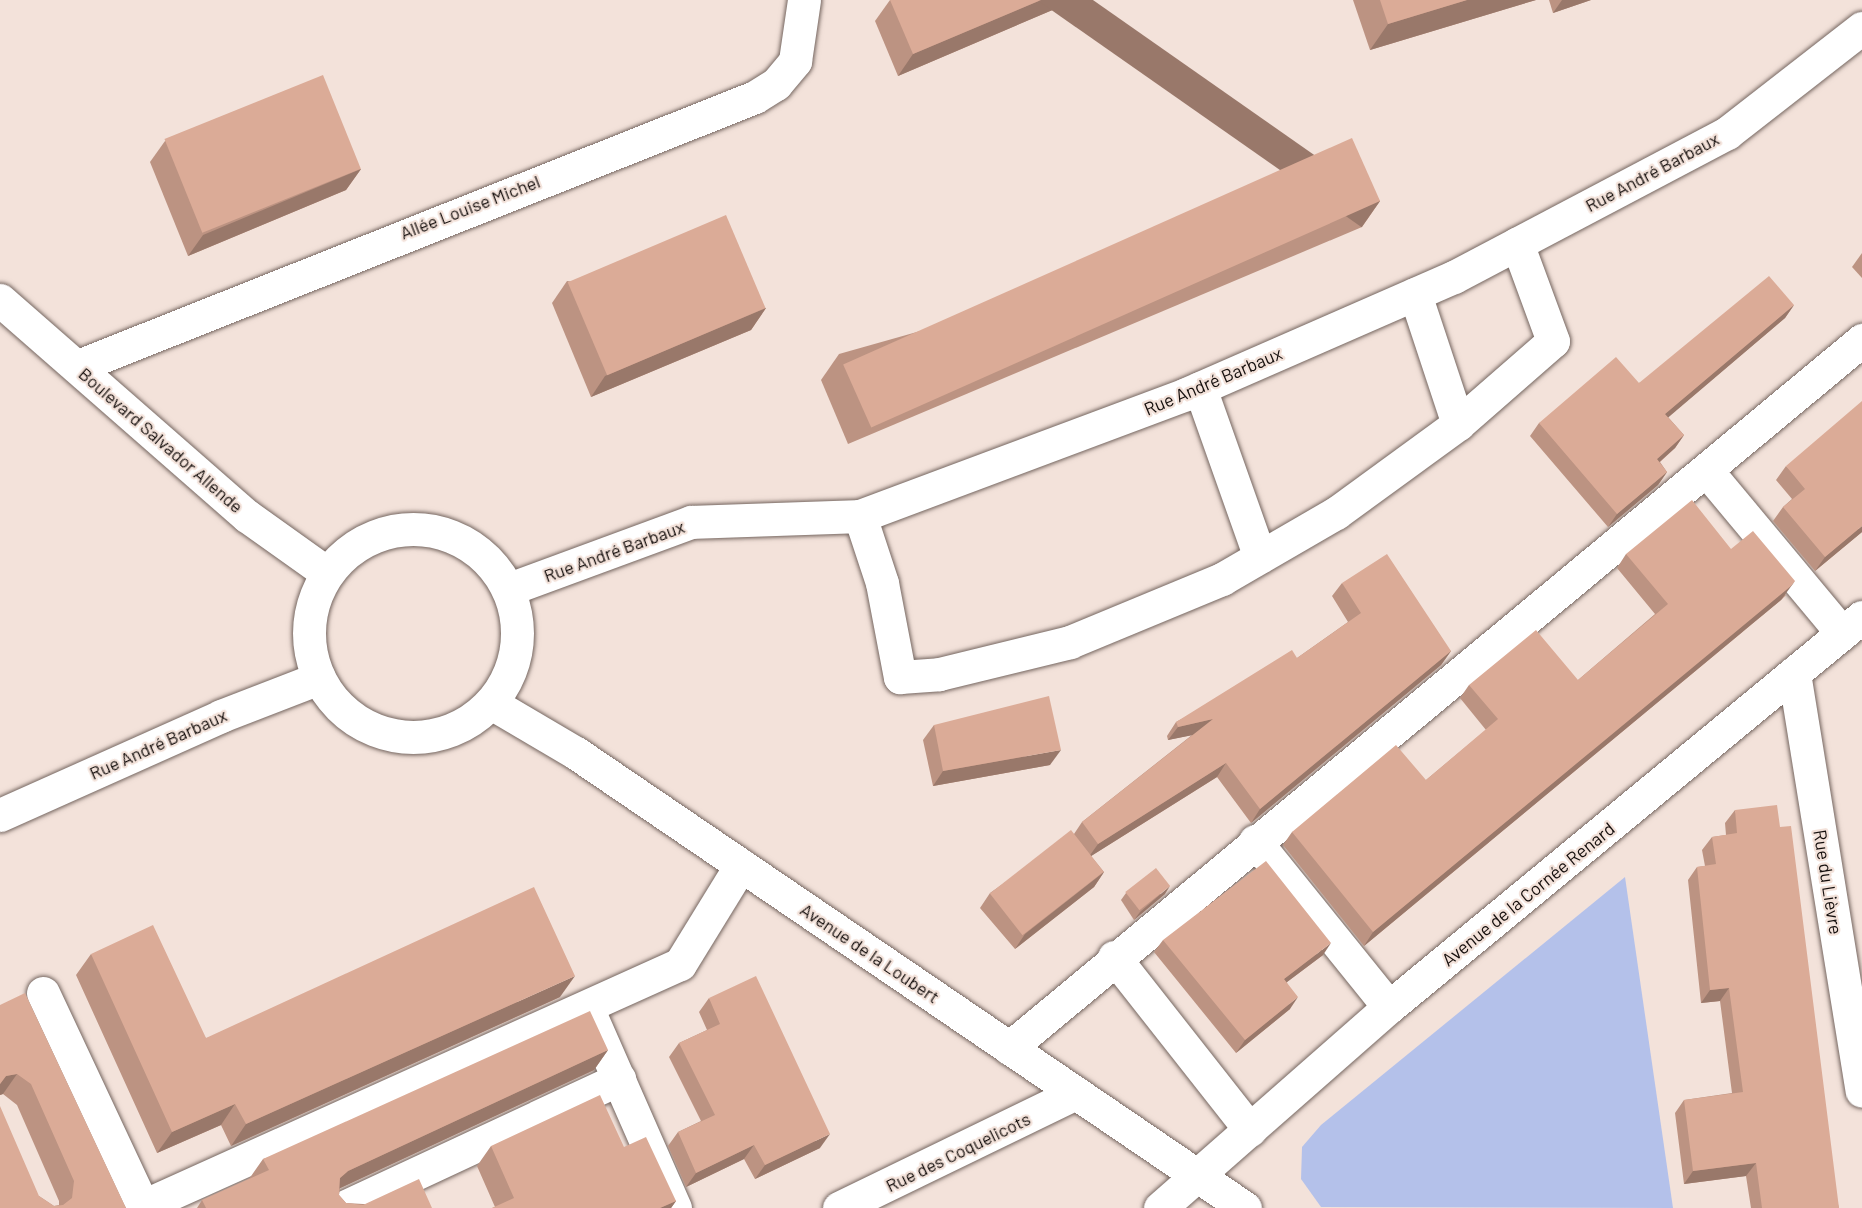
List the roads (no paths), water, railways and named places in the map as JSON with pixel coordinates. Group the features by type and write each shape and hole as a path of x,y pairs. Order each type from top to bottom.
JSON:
{"street":[{"name":"Allée Louise Michel","path":"78,366 755,97 776,84 795,61 804,0"},
{"name":"Rue André Barbaux","path":"509,589 691,522 860,516 1200,388 1415,294 1728,132 1862,28"},
{"path":"860,516 882,583 900,677 939,674 1070,642 1222,579 1336,513 1458,424 1553,340 1517,243"},
{"path":"1415,294 1458,424"},
{"name":"Boulevard Salvador Allende","path":"0,300 247,516 327,573"},
{"path":"1010,1048 1114,957 1707,471 1862,340"},
{"path":"1200,388 1260,557"},
{"path":"1707,471 1852,625"},
{"path":"423,528 458,538 480,554 509,589 517,618 517,648 508,677 491,703 442,733 384,733 358,721 319,678 309,643 312,606 327,573 353,547 386,531 423,528"},
{"name":"Avenue de la Cornée Renard","path":"1160,1208 1199,1177 1389,1007 1852,625"},
{"name":"Rue du Lièvre","path":"1794,673 1862,1091"},
{"name":"Rue André Barbaux","path":"0,815 221,716 319,678"},
{"name":"Avenue de la Loubert","path":"491,703 741,865 1245,1208"},
{"path":"1256,841 1389,1007"},
{"path":"43,993 143,1206 680,964 741,865"},
{"path":"1114,957 1250,1130"},
{"path":"586,1005 675,1208"},
{"path":"342,1208 619,1080"},
{"name":"Rue des Coquelicots","path":"840,1208 1076,1093"}]}
